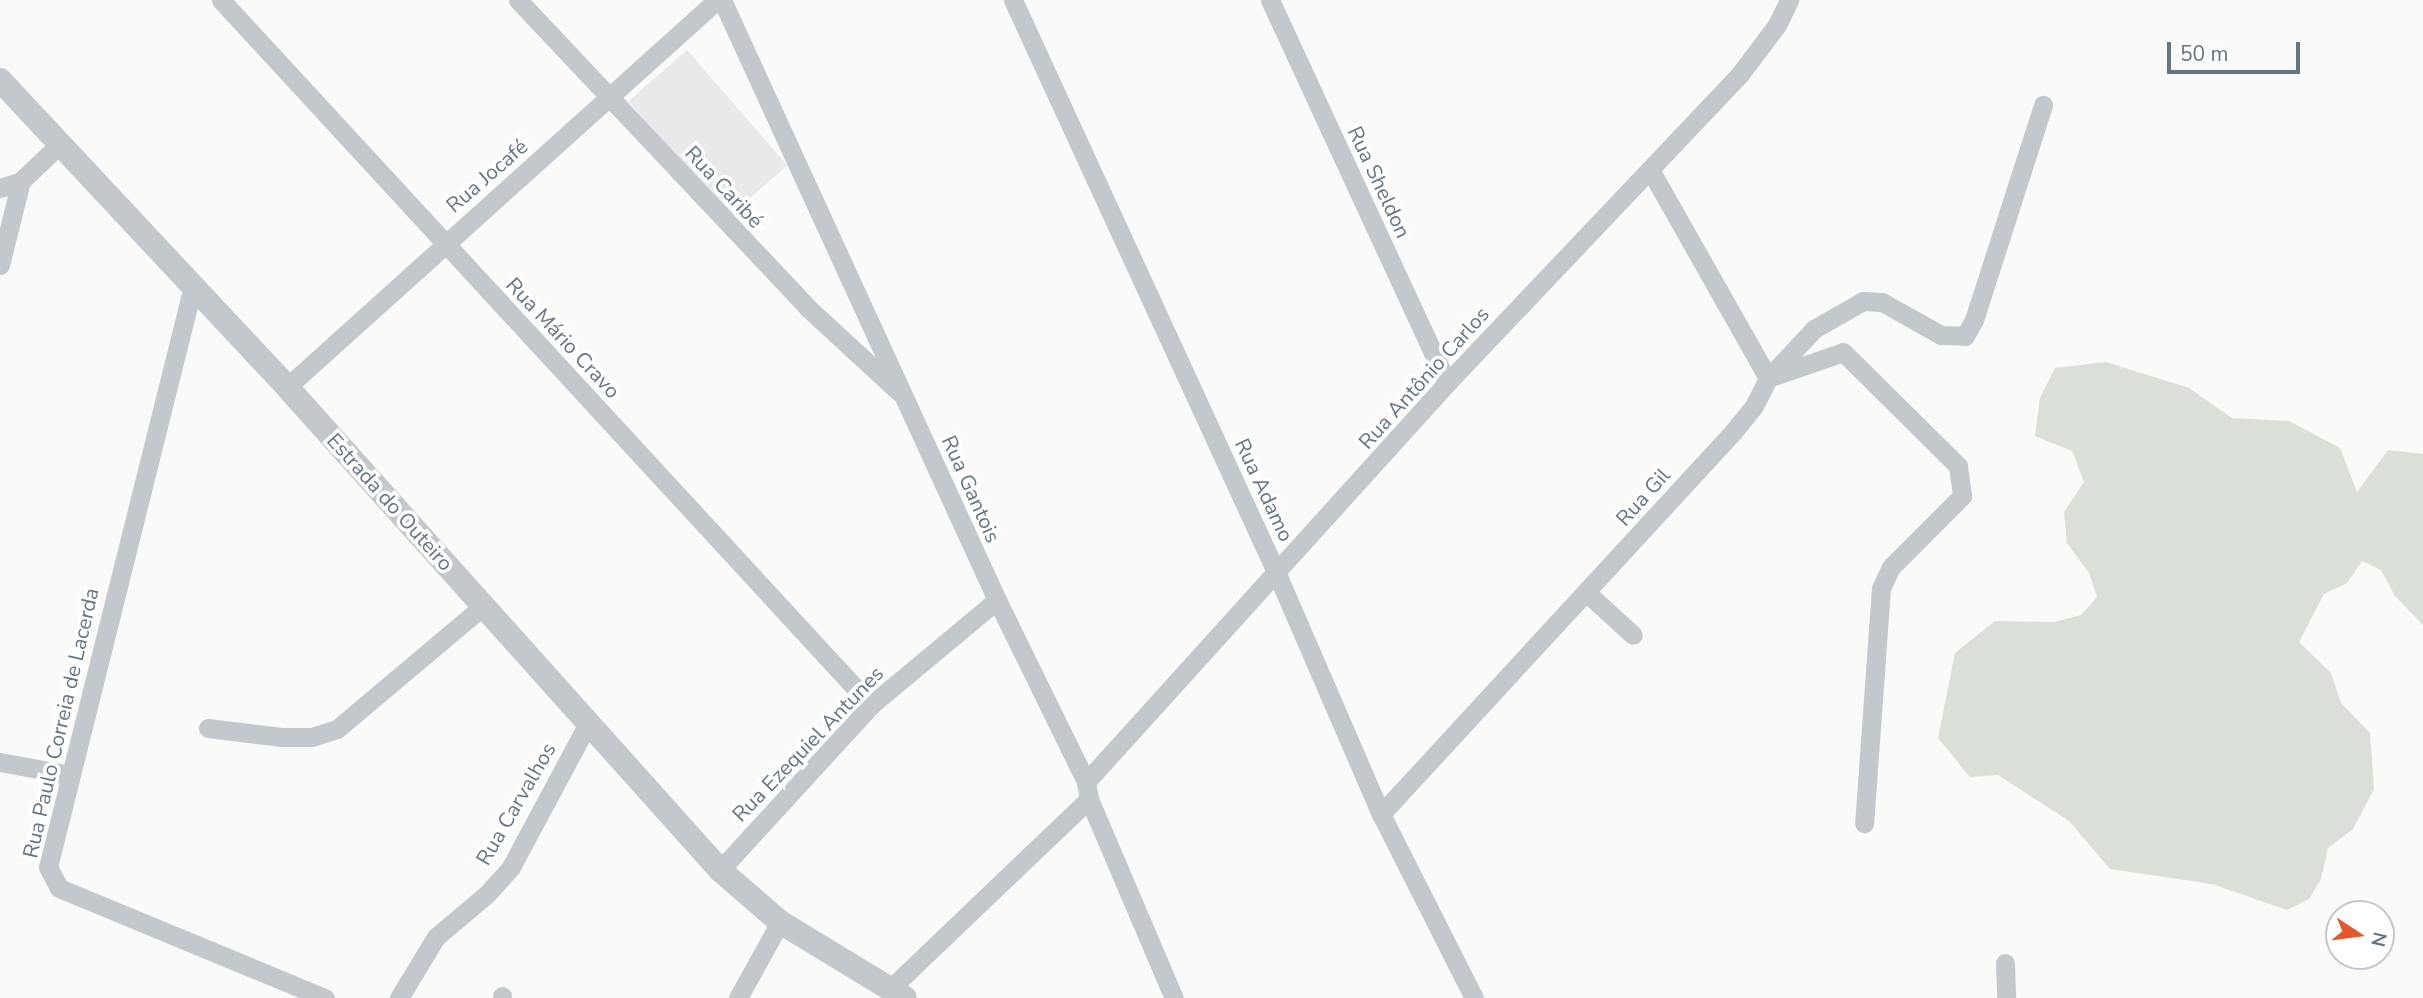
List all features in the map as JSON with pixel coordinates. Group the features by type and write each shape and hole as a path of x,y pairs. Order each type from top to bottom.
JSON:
{"street":[{"name":"Rua Mário Cravo","path":"222,0 871,705"},
{"name":"Rua Caribé","path":"518,0 808,308 905,397"},
{"name":"Rua Jocafé","path":"287,387 444,243 611,100 719,0"},
{"name":"Rua Gantois","path":"719,0 1088,791 1174,998"},
{"name":"Rua Adamo","path":"1013,0 1277,574 1381,814 1474,998"},
{"name":"Rua Sheldon","path":"1270,0 1447,383"},
{"name":"Rua Antônio Carlos","path":"897,994 1088,791 1447,383 1741,74 1777,25 1789,0"},
{"name":"Estrada do Outeiro","path":"0,80 287,387 587,725 720,870 780,922 897,994"},
{"name":"Rua Gil","path":"1381,814 1733,432 1768,378 1814,329 1863,301 1882,302 1941,335 1965,336 1974,320 2043,105"},
{"path":"0,188 21,181 59,145"},
{"path":"1651,171 1768,378 1843,352 1958,466 1962,496 1891,567 1881,588 1864,823"},
{"path":"0,265 21,181"},
{"name":"Rua Paulo Correia de Lacerda","path":"193,286 48,855 50,878 59,888 325,998"},
{"path":"1587,593 1633,635"},
{"name":"Rua Ezequiel Antunes","path":"720,870 871,705 997,600"},
{"path":"208,727 291,737 312,737 337,729 483,606"},
{"name":"Rua Carvalhos","path":"399,998 436,937 511,867 587,725"},
{"path":"0,762 70,775"},
{"path":"738,998 780,922"},
{"path":"2004,963 2006,998"}],"shaded area":[{"path":"687,50 787,165 729,217 628,101"},
{"path":"2106,362 2189,388 2232,418 2289,421 2340,448 2357,492 2388,450 2423,454 2423,625 2395,596 2381,570 2362,561 2347,583 2324,594 2299,642 2331,673 2341,703 2370,733 2374,789 2353,829 2328,848 2321,879 2309,899 2287,910 2212,884 2110,869 2069,821 1998,775 1970,777 1938,738 1955,653 1995,621 2054,622 2081,615 2097,597 2089,573 2067,543 2064,512 2084,482 2072,451 2035,436 2040,398 2055,368"}]}
